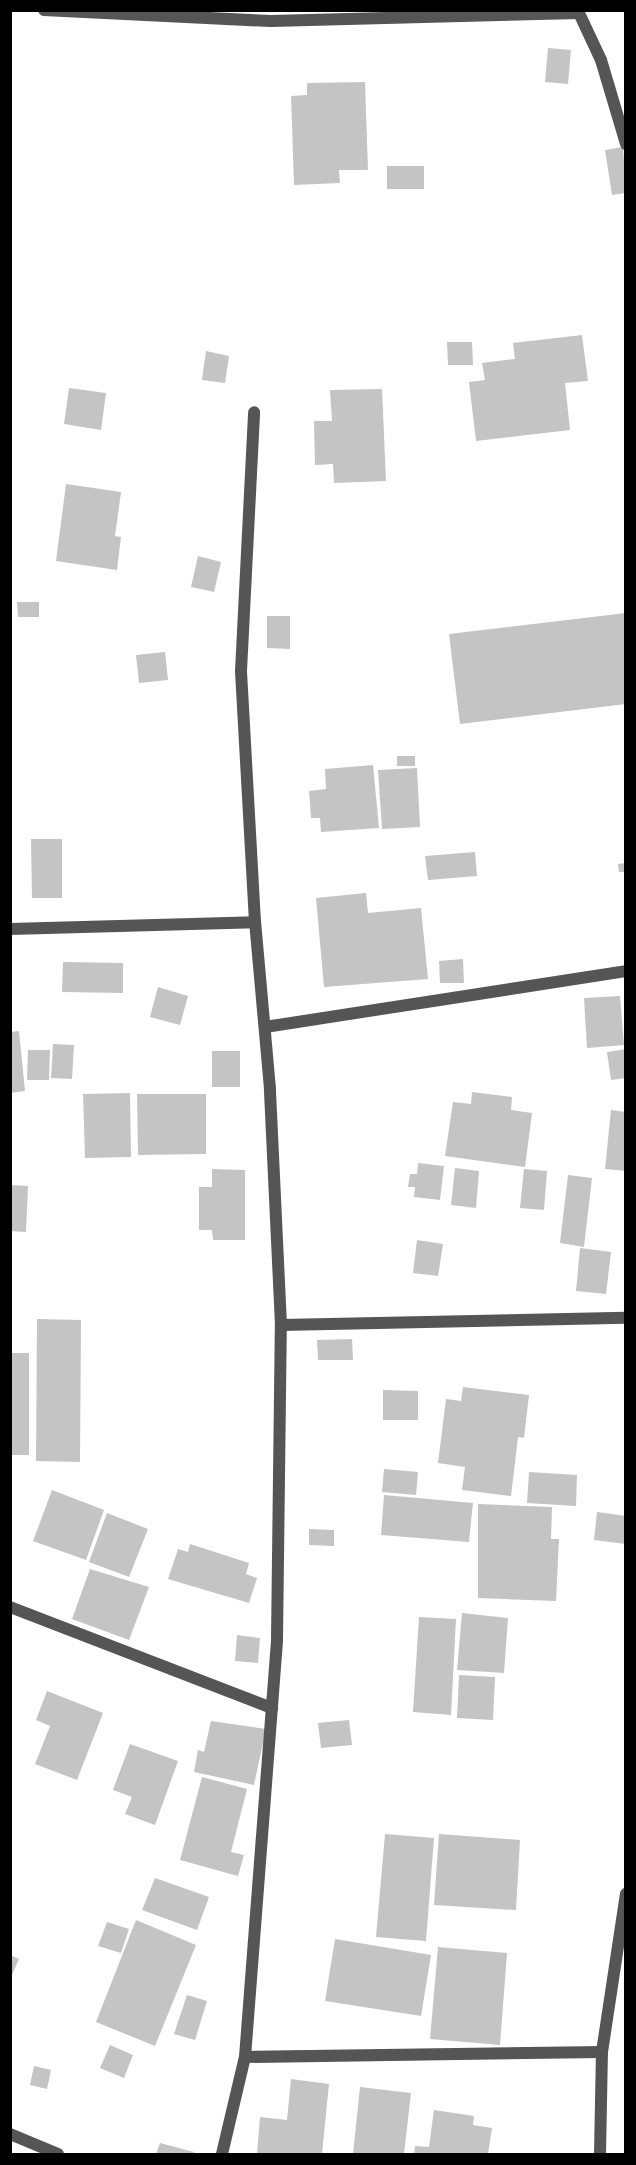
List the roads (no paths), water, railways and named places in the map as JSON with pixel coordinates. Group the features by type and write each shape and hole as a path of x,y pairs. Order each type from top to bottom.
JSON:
{"street":[{"path":"44,10 271,21 579,12 601,60 626,144"},
{"path":"222,2154 245,2057 277,1641 281,1325 265,1027 255,922 242,671 254,412"},
{"path":"10,929 255,922"},
{"path":"265,1027 626,971"},
{"path":"281,1325 626,1318"},
{"path":"10,1606 272,1708"},
{"path":"600,2154 602,2052 626,1894"},
{"path":"245,2057 602,2052"},
{"path":"10,2134 58,2154"}]}
